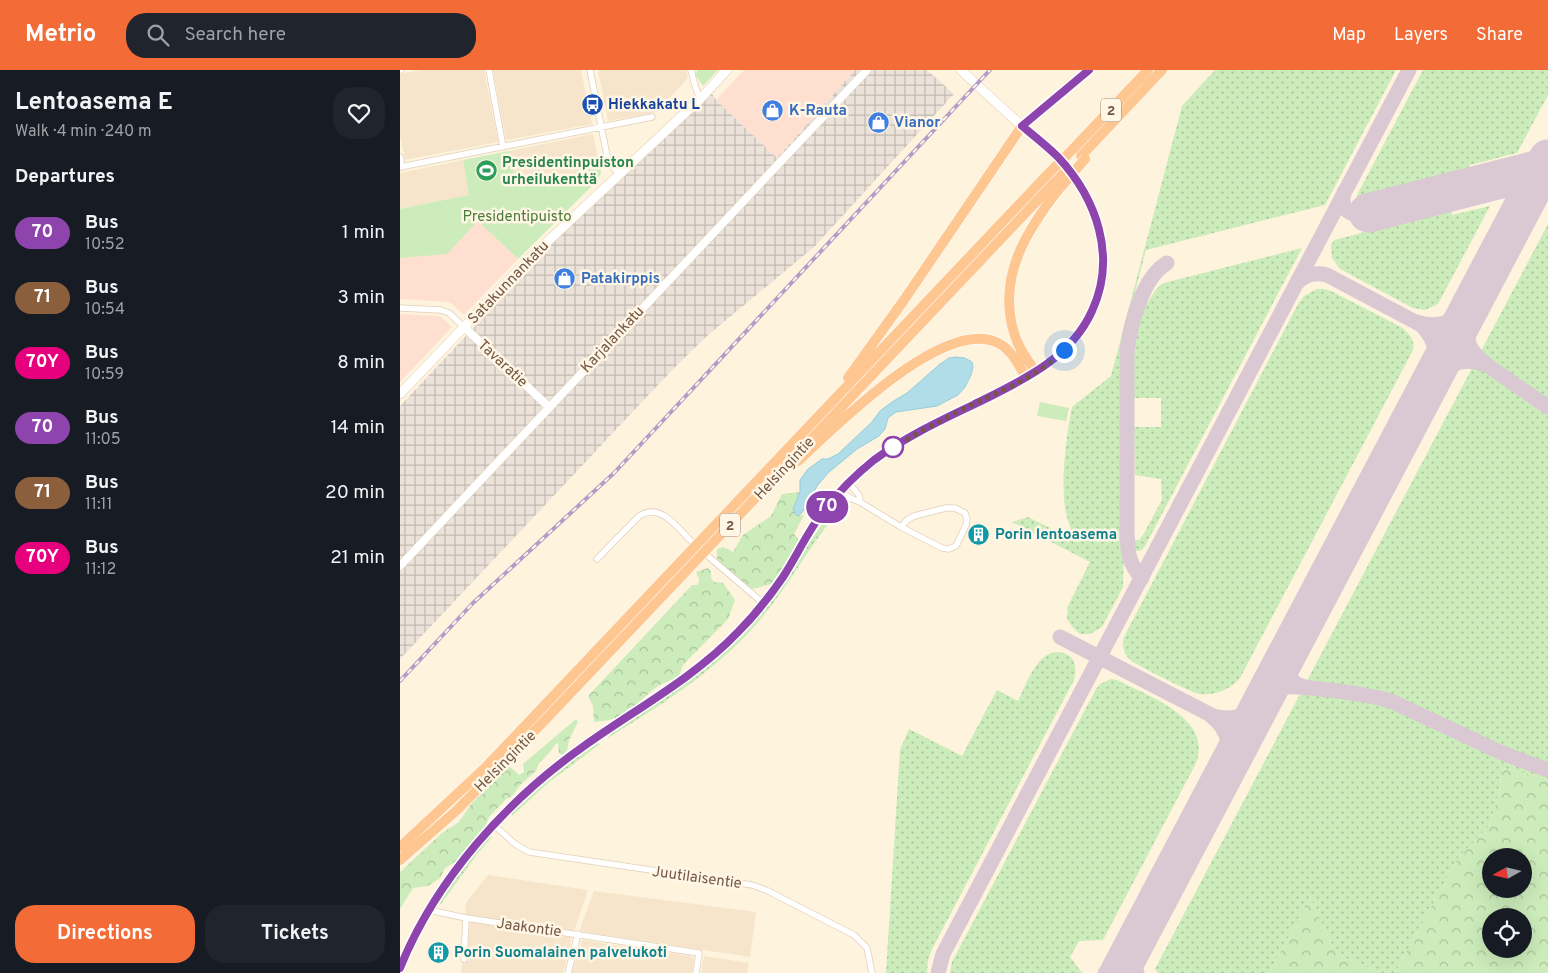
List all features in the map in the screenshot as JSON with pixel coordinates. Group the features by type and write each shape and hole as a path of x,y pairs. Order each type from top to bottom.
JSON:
{"highway":[{"path":"810,425 828,399 848,378 904,300 1022,126 1089,70"},
{"name":"Helsingintie","path":"1080,155 1148,70"},
{"name":"Helsingintie","path":"400,860 457,810 532,734 1162,70"},
{"path":"1036,372 1021,350 1015,336 1011,318 1011,283 1015,261 1054,182 1080,155"},
{"name":"Helsingintie","path":"400,847 484,769 810,425 1054,182"},
{"path":"737,518 858,407 919,360 938,350 972,338 990,340 998,343 1012,355 1026,378"}],"main road":[{"name":"Satakunnankatu","path":"400,394 530,257 700,99 727,70"},
{"path":"961,70 1057,156 1076,179 1092,207 1100,232 1103,247 1101,281 1093,309 1086,323 1057,358 1026,378"}],"street":[{"path":"489,70 503,147"},
{"path":"590,70 607,156 611,165 619,174"},
{"path":"691,70 700,99"},
{"name":"Karjalankatu","path":"400,566 867,70"},
{"path":"400,157 401,167 652,117"},
{"name":"Tavaratie","path":"400,308 441,310 449,314 550,407"},
{"path":"400,968 429,910 443,887 494,825 518,801 564,761 698,668 738,632 763,604 783,577 820,515 848,482 889,450 920,432 1026,378"},
{"path":"848,482 859,495 860,502"},
{"path":"840,492 860,502 901,527 933,544 949,549 956,546 967,520 964,513 955,508 946,508 914,516 901,527"},
{"path":"597,559 644,512 658,512 665,516 691,541"},
{"path":"709,557 763,604"},
{"name":"Juutilaisentie","path":"494,825 515,844 529,852 752,885 766,890 854,935 868,948 872,973"},
{"name":"Jaakontie","path":"429,910 466,918 700,953 696,973"},
{"path":"464,959 466,918"},
{"path":"568,973 578,934"}],"shaded area":[{"path":"421,70 484,70 498,142 405,160 400,136 400,74"},
{"path":"493,70 581,70 592,124 506,140"},
{"path":"598,70 686,70 688,78 657,112 608,121"},
{"name":"K-Rauta","path":"744,70 855,70 777,158 716,100"},
{"path":"855,70 927,70 954,94 814,247 707,336 675,367 400,659 400,406 553,243 712,94 777,158"},
{"path":"593,134 600,168 515,185 509,151"},
{"path":"463,160 470,195 400,209 400,173"},
{"path":"478,221 518,259 464,315 450,302 400,299 400,258 447,253"},
{"path":"400,314 440,316 452,327 400,382"},
{"path":"488,875 588,890 574,931 465,915 466,903"},
{"path":"594,891 756,912 750,957 579,931"},
{"path":"470,922 572,937 563,973 461,973 462,962 469,961 472,954 467,949"},
{"path":"582,940 690,956 694,962 692,973 572,973"},
{"path":"704,956 749,963 747,973 701,973"}],"green space":[{"path":"698,70 718,70 703,86 695,74"},
{"path":"1215,70 1396,70 1325,205 1146,250 1123,338 1121,353 1120,508 1124,545 1123,587 1102,627 1090,634 1080,634 1067,619 1068,606 1090,562 1012,522 1028,517 1062,534 1071,530 1065,508 1064,470 1072,407 1111,376 1182,106"},
{"path":"1423,70 1548,70 1548,95 1517,153 1470,165 1468,169 1356,197"},
{"name":"Presidentipuisto","path":"509,151 516,185 600,168 601,173 597,181 518,259 478,221 447,254 400,258 400,209 469,195 463,160"},
{"path":"1490,206 1438,304 1425,310 1413,308 1340,269 1332,258 1331,245 1334,240 1451,210 1452,215"},
{"path":"1548,224 1548,779 1503,768 1498,797 1489,826 1458,858 1395,973 1382,973 1336,954 1310,897 1269,973 1158,973 1155,969"},
{"path":"1302,248 1144,548 1137,551 1133,548 1133,540 1139,540 1143,535 1162,500 1161,479 1135,475 1134,427 1161,427 1161,398 1134,398 1136,332 1144,308 1155,291 1164,283"},
{"path":"1317,289 1331,291 1401,327 1411,337 1413,350 1240,678 1231,686 1221,691 1199,694 1163,678 1129,659 1125,654 1124,637 1298,304 1304,296"},
{"path":"1040,402 1069,408 1066,421 1037,416"},
{"path":"800,492 795,514 799,516 804,515 794,534 799,540 790,557 771,584 753,589 744,585 717,559 717,549 723,547 733,552 743,535 771,516 782,494"},
{"path":"837,504 841,508 764,616 751,630 701,676 608,738 611,732 693,676 739,635 774,595"},
{"path":"708,568 714,582 723,583 735,600 728,619 683,665 679,676 658,686 626,714 610,720 594,722 593,706 588,696 692,585 698,585 699,579 696,572"},
{"path":"1057,652 1071,657 1075,665 1074,680 932,949 928,960 927,973 886,973 900,750 909,729 962,756 997,690 1018,701 1037,664 1049,654"},
{"path":"1111,679 1117,680 1176,711 1188,722 1196,735 1199,749 1195,765 1103,940 1079,941 1070,957 1082,973 950,973 952,962 1096,689 1100,684"},
{"path":"576,719 578,722 569,740 567,750 563,755 559,753 558,743 556,744 539,763 536,771 489,817 484,830 460,859 445,868 440,878 428,886 413,888 400,909 400,872 442,833 459,822 471,804 509,766 519,775 524,772 523,764"},
{"path":"595,742 600,744 548,783 512,816 511,812 548,778"},
{"path":"1503,768 1548,779 1548,973 1395,973 1458,858 1489,826 1498,797"},
{"path":"491,836 441,904 438,905 439,899 464,864 479,846"},
{"path":"1310,897 1336,954 1382,973 1269,973"}],"water":[{"path":"949,358 965,358 972,362 973,367 965,387 958,395 937,406 896,412 888,418 885,429 879,436 857,449 828,473 817,486 808,505 799,516 795,514 793,509 800,492 800,480 808,469 822,459 828,459 838,454 872,422 880,411 907,393 940,364"}],"taxiway":[{"path":"938,973 943,954 1409,70"},
{"path":"1344,192 1343,201 1345,208 1358,215"},
{"path":"1142,578 1133,567 1129,556 1127,530 1127,352 1134,316 1144,291 1158,270 1167,263"},
{"path":"1297,283 1311,274 1327,275 1421,325 1434,345 1435,360 1430,383"},
{"path":"1416,322 1432,325 1446,323 1470,306"},
{"path":"1471,306 1467,320 1467,332 1472,350 1486,364 1548,407"},
{"path":"1432,380 1437,374 1456,363 1471,361 1485,365"},
{"path":"1060,637 1213,716 1227,718 1246,714 1275,688 1316,688 1352,693 1393,702 1502,753 1548,770"},
{"path":"1288,652 1286,664 1288,674 1294,682 1305,687"},
{"path":"1210,715 1222,727 1228,742 1229,758 1224,775"},
{"path":"1105,973 1139,935"},
{"path":"1134,944 1132,958 1137,973"}],"runway":[{"path":"1119,973 1548,159"},
{"path":"1368,213 1548,167"}],"railway":[{"path":"400,681 473,603 614,473 990,70"}],"bus line":[{"name":"70","path":"400,968 420,925 438,895 494,825 518,801 564,761 680,682 738,632 763,604 783,577 820,515 856,474 889,450 920,432 1036,372 1057,358 1072,342 1086,323 1098,296 1103,266 1103,247 1097,219 1087,195 1076,179 1057,156 1022,126 1089,70"}],"place":[{"name":"Hiekkakatu L","path":"592,104"},
{"name":"K-Rauta","path":"773,110"},
{"name":"Vianor","path":"878,122"},
{"name":"Presidentinpuiston urheilukenttä","path":"486,171"},
{"name":"Patakirppis","path":"565,278"},
{"name":"Porin lentoasema","path":"979,534"},
{"name":"Porin Suomalainen palvelukoti","path":"438,952"}],"route":[{"path":"893,447 889,450 920,432 1026,378 1057,358 1064,350"}]}
